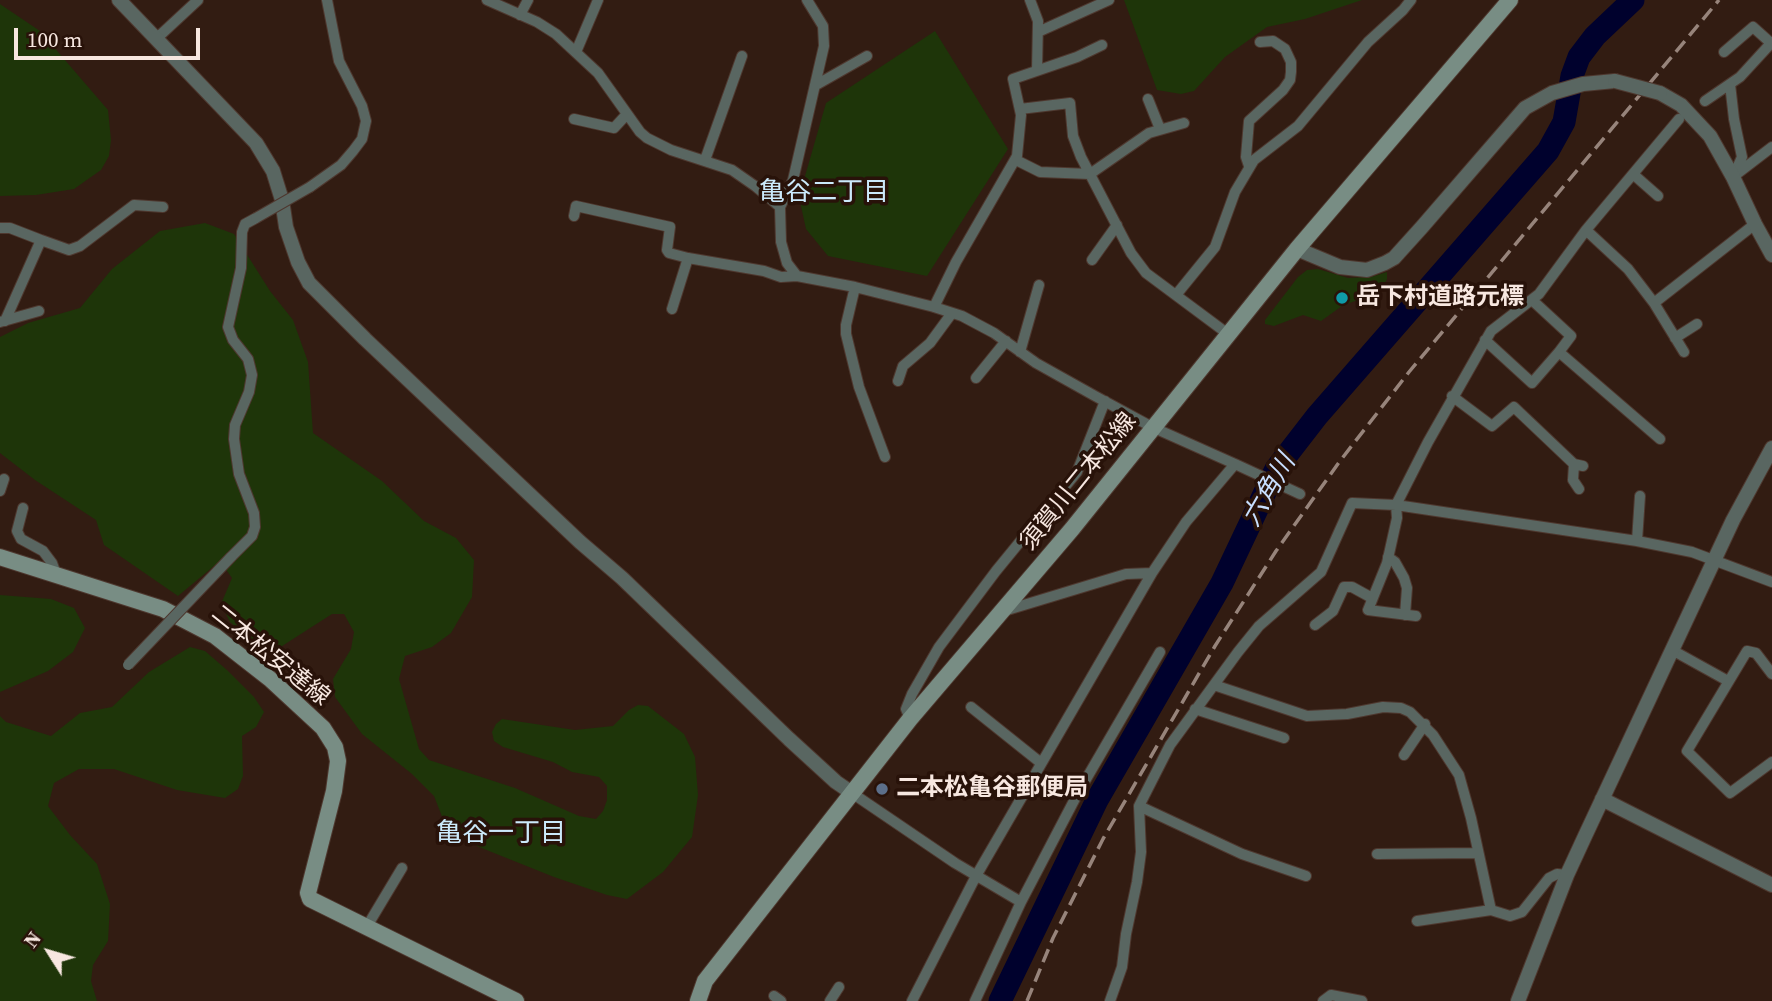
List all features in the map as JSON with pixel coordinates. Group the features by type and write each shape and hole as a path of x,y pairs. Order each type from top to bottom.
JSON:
{"main road":[{"name":"須賀川二本松線","path":"698,1001 705,981 910,719 1004,611 1297,249 1510,0"},
{"name":"二本松安達線","path":"0,557 129,596 198,625 270,679 323,728 335,747 338,768 308,893 310,899 505,998"}],"street":[{"path":"118,0 256,143 272,171 290,238 309,283 365,339 836,782 976,876 1021,902"},
{"path":"156,39 198,0"},
{"path":"128,665 252,536 255,527 251,505 239,474 233,432 252,375 248,359 233,340 228,327 242,268 242,232 245,225 310,187 341,165 362,139 366,121 362,106 339,61 327,0"},
{"path":"487,0 556,34 598,73 647,138 671,150 740,174 780,207"},
{"path":"520,15 528,0"},
{"path":"576,52 598,0"},
{"path":"797,276 787,263 780,242 780,207 793,180 824,46 823,26 807,0"},
{"path":"1032,0 1038,21 1037,71"},
{"path":"1038,32 1109,0"},
{"path":"1176,295 1215,247 1235,192 1249,166 1298,125 1368,41 1398,16 1411,0"},
{"path":"1705,101 1730,84 1772,43 1753,27 1724,52"},
{"path":"1249,166 1246,157 1249,121 1283,90 1290,80 1291,72 1291,62 1285,49 1273,41 1260,42"},
{"path":"934,307 956,262 1016,160 1020,109 1013,79 1102,46"},
{"path":"705,160 742,56"},
{"path":"817,85 867,56"},
{"path":"1297,249 1340,267 1358,269 1374,268 1394,258 1515,117 1537,100 1552,93 1583,84 1615,81 1660,93 1681,105 1703,127 1733,177 1772,255"},
{"path":"1730,84 1742,157 1733,177"},
{"path":"1148,99 1160,129"},
{"path":"1020,109 1070,103 1073,136 1131,253 1146,273 1228,334"},
{"path":"574,119 614,128 627,114"},
{"path":"1388,557 1395,562 1404,578 1410,616 1368,610 1388,557 1397,518 1396,505 1452,397 1485,340 1497,325 1544,288 1586,230 1679,119"},
{"path":"1016,160 1040,172 1090,174 1149,133 1184,123"},
{"path":"1733,177 1772,147"},
{"path":"1633,174 1658,196"},
{"path":"0,228 69,250 75,248 120,206 163,207"},
{"path":"574,216 576,206 670,227 667,250 669,253 781,276 797,276 855,287 952,313 994,333 1036,363 1152,427 1300,494"},
{"path":"1654,303 1755,224"},
{"path":"1092,260 1117,225"},
{"path":"1586,230 1628,269 1654,303 1685,352"},
{"path":"2,322 41,240"},
{"path":"672,309 688,258"},
{"path":"1020,352 1039,285"},
{"path":"855,287 846,334 859,387 885,457"},
{"path":"1485,340 1532,383 1571,336 1532,300"},
{"path":"2,322 38,311"},
{"path":"898,381 903,366 930,343 952,313"},
{"path":"1675,338 1697,324"},
{"path":"976,378 1006,341"},
{"path":"1559,352 1660,439"},
{"path":"1452,397 1492,426 1514,407 1579,465 1573,480 1579,489"},
{"path":"910,719 906,709 912,694 939,647 996,571 1077,472 1105,401"},
{"path":"1518,1001 1567,874 1749,488 1772,448"},
{"path":"912,1001 976,876 1152,573 1186,523 1235,464"},
{"path":"0,491 4,479"},
{"path":"1637,541 1640,496"},
{"path":"1110,1001 1122,967 1137,882 1141,852 1139,806 1170,746 1259,626 1321,572 1352,503 1396,505 1637,541 1692,552 1772,582"},
{"path":"23,508 17,527 18,535 43,551 56,574"},
{"path":"1004,611 1126,574 1152,573"},
{"path":"1315,625 1333,611 1344,587 1352,587 1372,598"},
{"path":"1672,650 1728,681"},
{"path":"1772,674 1756,653 1747,651 1687,751 1730,793 1772,762"},
{"path":"975,1001 1021,902 1078,793 1160,652"},
{"path":"1214,685 1307,716 1347,714 1365,709 1393,707 1410,712 1425,724 1459,775 1491,910"},
{"path":"971,707 1041,764"},
{"path":"1195,709 1284,738"},
{"path":"1404,755 1425,724"},
{"path":"1602,799 1772,885"},
{"path":"1139,806 1242,854 1307,876"},
{"path":"1377,854 1477,853"},
{"path":"366,929 402,867"},
{"path":"1417,921 1491,910 1510,916 1522,912 1549,878 1557,873 1567,874"},
{"path":"830,1001 839,988"},
{"path":"1322,1001 1331,995 1362,1001"}],"green space":[{"path":"1124,0 1362,0 1305,19 1267,27 1225,57 1194,91 1181,94 1157,90"},
{"path":"0,4 40,31 108,110 111,140 109,156 101,170 74,189 36,195 0,196"},
{"path":"935,31 1008,149 927,276 828,256 806,229 799,197 826,103"},
{"path":"205,223 234,234 270,291 293,320 308,362 313,433 382,481 424,521 456,538 474,560 472,597 451,633 432,647 405,656 399,679 419,749 429,760 515,788 579,816 596,819 607,800 607,786 599,777 572,772 553,762 503,747 494,741 492,732 496,724 502,719 575,730 613,726 638,705 648,706 684,734 695,757 698,795 692,837 663,872 627,899 554,877 479,847 459,835 443,819 434,796 412,774 362,734 335,697 333,679 351,649 354,632 344,614 332,614 279,648 257,645 230,622 221,604 232,578 220,561 178,596 104,545 96,520 35,480 0,453 0,337 28,323 80,308 112,269 160,231"},
{"path":"1318,269 1348,278 1371,277 1387,272 1387,279 1383,287 1373,294 1342,306 1321,321 1303,315 1274,326 1265,324 1265,320 1298,277 1307,270"},
{"path":"0,595 51,599 74,608 85,628 73,652 48,671 0,692"},
{"path":"190,647 205,651 227,670 254,697 264,712 256,727 242,736 243,776 238,789 225,798 177,790 114,769 79,769 54,783 48,806 97,864 110,904 108,941 93,965 91,981 97,1001 0,1001 0,716 6,722 51,736 80,713 112,707 149,672"}],"waterway":[{"name":"六角川","path":"1000,1001 1097,800 1222,583 1276,469 1317,416 1548,151 1564,122 1572,76 1579,57 1595,36 1633,0"}],"railway":[{"path":"1027,1001 1053,938 1103,839 1215,646 1276,551 1340,461 1409,372 1719,0"}],"place":[{"name":"岳下村道路元標","path":"1342,298"},
{"name":"二本松亀谷郵便局","path":"882,789"}],"district":[{"name":"亀谷二丁目","path":"824,193"},
{"name":"亀谷一丁目","path":"501,834"}]}
